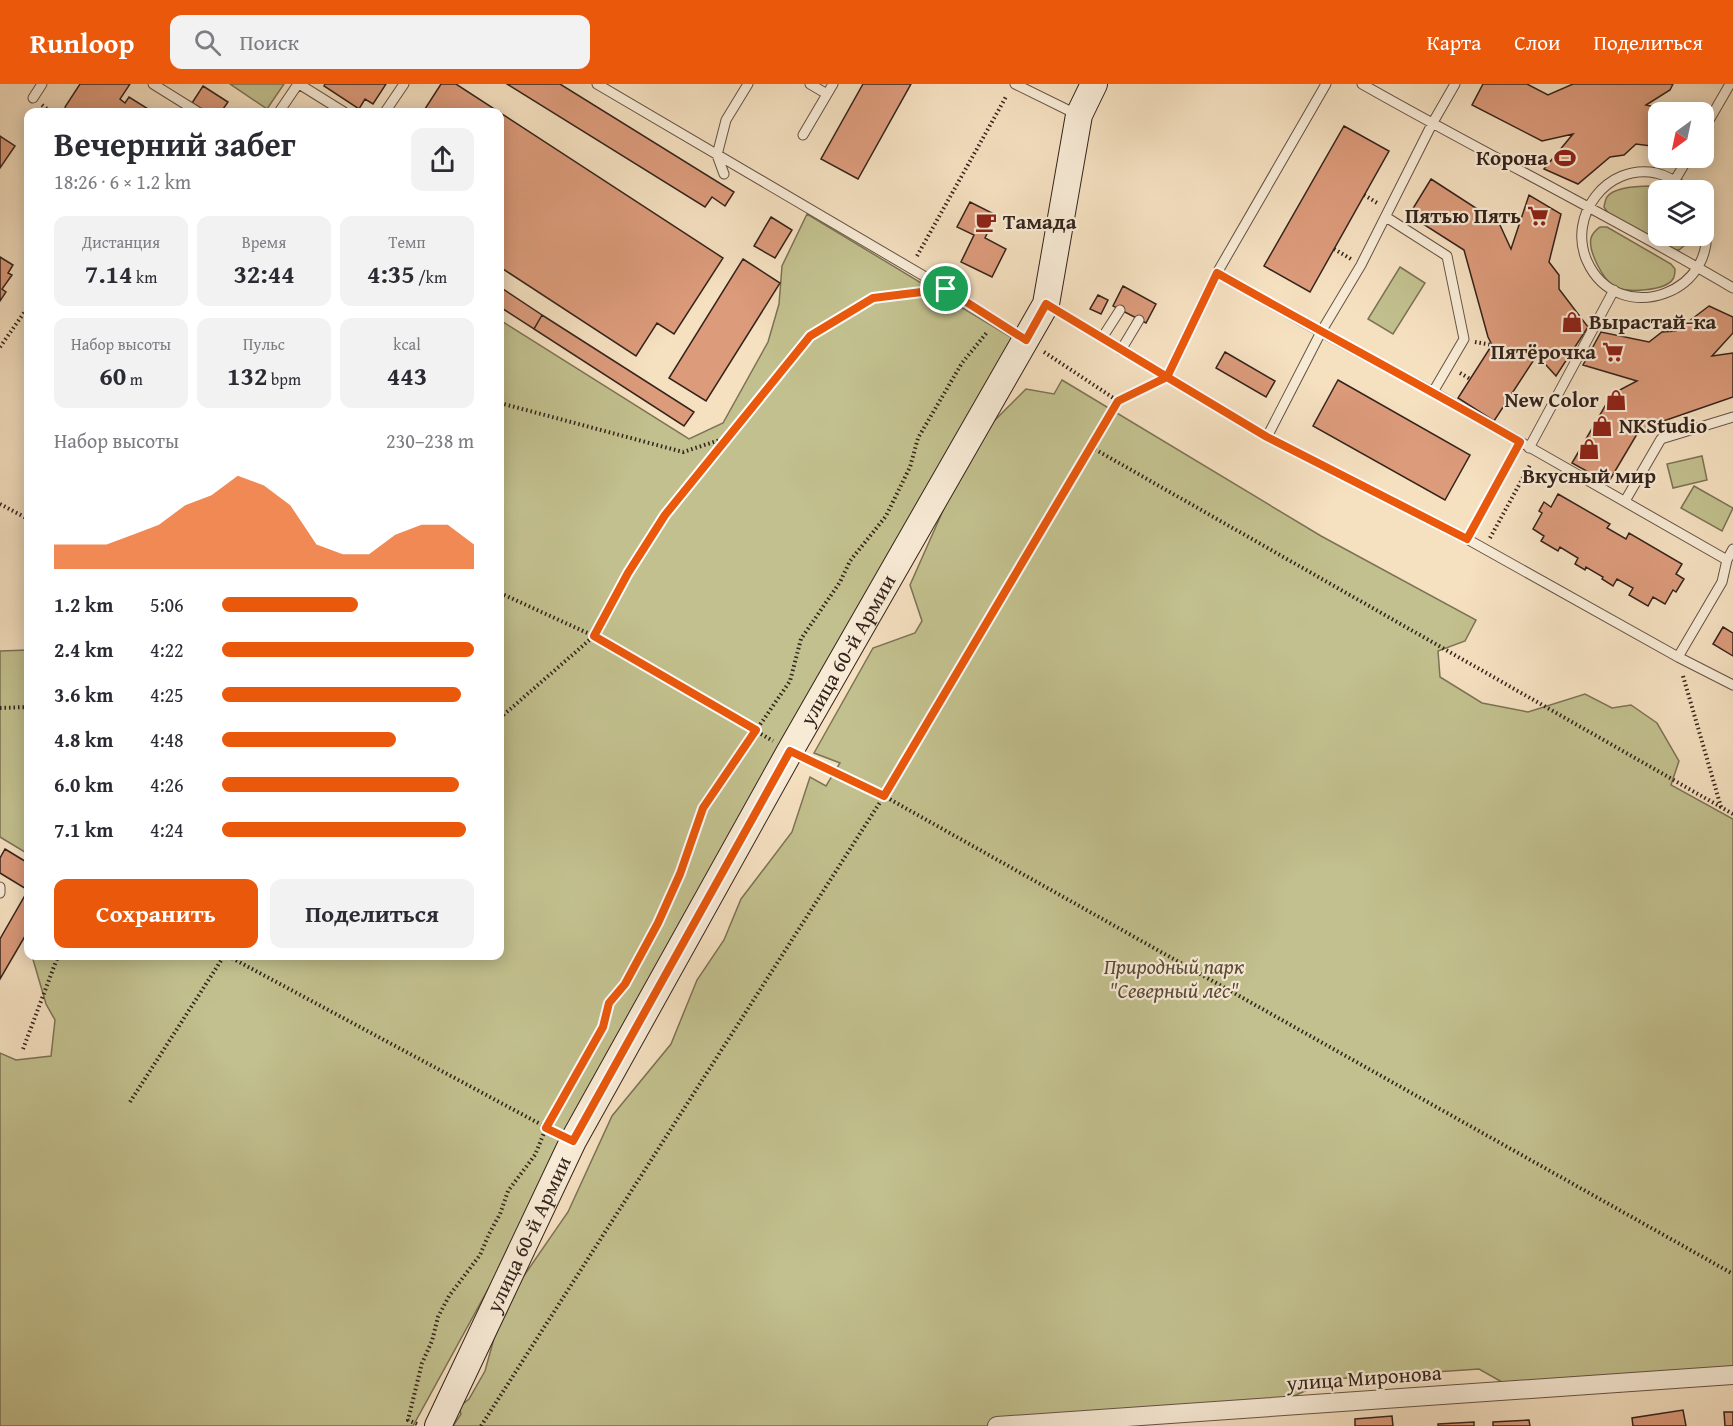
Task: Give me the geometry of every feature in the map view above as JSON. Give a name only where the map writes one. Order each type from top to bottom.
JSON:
[{"type":"street","name":"улица 60-й Армии","points":[[438,1426],[573,1141],[790,751],[1046,304],[1078,115],[1094,84]]},
{"type":"street","name":"улица Миронова","points":[[997,1426],[1733,1375]]},
{"type":"lane","points":[[33,98],[42,84]]},
{"type":"lane","points":[[153,84],[192,108]]},
{"type":"lane","points":[[282,108],[298,84],[337,108]]},
{"type":"lane","points":[[388,108],[404,84]]},
{"type":"lane","points":[[597,84],[946,289],[1026,340]]},
{"type":"lane","points":[[724,174],[717,155],[726,120],[748,84]]},
{"type":"lane","points":[[810,84],[827,94]]},
{"type":"lane","points":[[803,135],[833,84]]},
{"type":"lane","points":[[1015,84],[1078,115]]},
{"type":"lane","points":[[1167,377],[1217,273],[1326,84]]},
{"type":"lane","points":[[1362,84],[1588,206],[1733,288]]},
{"type":"lane","points":[[1267,437],[1321,332],[1361,265],[1432,123],[1455,84]]},
{"type":"lane","points":[[1714,112],[1730,84]]},
{"type":"lane","points":[[1682,168],[1675,180],[1656,173],[1636,173],[1617,178],[1600,190],[1588,206],[1582,224],[1582,244],[1587,262],[1599,279],[1614,290],[1632,297],[1651,298],[1670,293],[1686,282],[1698,268],[1706,246]]},
{"type":"lane","points":[[1386,217],[1447,256],[1464,339],[1433,392]]},
{"type":"lane","points":[[1217,273],[1433,392],[1726,560]]},
{"type":"lane","points":[[1533,450],[1614,290]]},
{"type":"lane","points":[[1046,304],[1267,437],[1467,539],[1678,657],[1733,685]]},
{"type":"lane","points":[[1102,338],[1120,310]]},
{"type":"lane","points":[[1121,350],[1139,320]]},
{"type":"lane","points":[[1625,501],[1661,439],[1733,417]]},
{"type":"lane","points":[[1678,657],[1722,582],[1726,560],[1733,549]]},
{"type":"lane","points":[[1722,582],[1733,588]]},
{"type":"lane","points":[[0,887],[0,893]]},
{"type":"path","points":[[909,269],[1008,94]]},
{"type":"path","points":[[504,715],[594,636],[628,573],[665,515],[810,336],[873,298],[946,289]]},
{"type":"path","points":[[0,347],[24,313]]},
{"type":"path","points":[[420,1426],[408,1420],[422,1363],[432,1341],[438,1317],[449,1296],[480,1255],[500,1214],[508,1191],[535,1155],[546,1128],[603,1027],[609,1003],[625,984],[658,923],[680,874],[703,808],[790,681],[801,639],[840,582],[850,561],[886,516],[910,467],[918,438],[962,363],[996,321]]},
{"type":"path","points":[[1026,340],[1118,401]]},
{"type":"path","points":[[481,1426],[884,796],[1118,401],[1167,377]]},
{"type":"path","points":[[504,404],[683,452],[726,438]]},
{"type":"path","points":[[1467,539],[1520,442]]},
{"type":"path","points":[[1091,447],[1733,814]]},
{"type":"path","points":[[1484,549],[1533,450]]},
{"type":"path","points":[[0,504],[24,517]]},
{"type":"path","points":[[504,595],[594,636],[790,751],[884,796],[1733,1274]]},
{"type":"path","points":[[1678,657],[1722,807]]},
{"type":"path","points":[[0,708],[24,707]]},
{"type":"path","points":[[23,1049],[56,960]]},
{"type":"path","points":[[130,1102],[223,960]]},
{"type":"path","points":[[233,960],[573,1141]]},
{"type":"green space","points":[[230,84],[284,84],[266,108]]},
{"type":"green space","points":[[1648,186],[1648,236],[1608,213],[1604,207],[1607,197],[1615,191]]},
{"type":"green space","points":[[807,214],[1014,339],[890,551],[760,782],[763,788],[413,1426],[0,1426],[0,1053],[16,1060],[51,1056],[55,1020],[46,1004],[33,960],[504,960],[504,323],[689,439],[723,423],[768,342],[779,304],[782,266]]},
{"type":"green space","points":[[1600,227],[1607,227],[1671,264],[1675,269],[1673,279],[1662,286],[1646,290],[1615,287],[1601,272],[1592,250],[1591,238]]},
{"type":"green space","points":[[1665,246],[1684,246],[1679,250],[1672,250]]},
{"type":"green space","points":[[1400,267],[1425,283],[1393,334],[1368,319]]},
{"type":"green space","name":"Природный парк \"Северный лес\"","points":[[1062,380],[1321,536],[1476,620],[1465,641],[1438,651],[1440,677],[1482,703],[1528,712],[1585,694],[1612,708],[1631,705],[1657,723],[1679,761],[1671,785],[1733,819],[1733,1375],[1516,1390],[1479,1369],[1333,1379],[1268,1407],[997,1426],[453,1426],[461,1414],[459,1407],[469,1399],[485,1371],[503,1306],[568,1212],[612,1116],[671,1044],[697,980],[724,940],[741,899],[792,832],[810,777],[826,786],[840,763],[814,753],[873,648],[915,633],[922,621],[910,585],[945,506],[993,422],[1026,389],[1054,394]]},
{"type":"green space","points":[[1702,456],[1707,480],[1673,488],[1667,464]]},
{"type":"green space","points":[[1694,486],[1733,508],[1722,531],[1681,508]]},
{"type":"green space","points":[[24,650],[24,852],[0,837],[0,651]]},
{"type":"building","points":[[80,84],[130,84],[120,99],[125,103],[129,97],[147,108],[65,108]]},
{"type":"building","points":[[325,84],[386,84],[373,104],[365,99],[360,108],[324,86]]},
{"type":"building","points":[[441,84],[456,84],[493,108],[426,108]]},
{"type":"building","points":[[507,84],[560,84],[734,192],[725,206],[712,197],[705,207]]},
{"type":"building","points":[[863,84],[911,84],[858,179],[821,159]]},
{"type":"building","points":[[1483,84],[1527,84],[1548,95],[1573,84],[1673,84],[1670,90],[1646,105],[1648,105],[1648,146],[1636,144],[1624,155],[1610,157],[1578,184],[1544,169],[1573,134],[1542,141],[1472,105]]},
{"type":"building","points":[[203,86],[228,102],[224,108],[200,108],[192,103]]},
{"type":"building","points":[[504,116],[723,258],[674,334],[657,323],[636,356],[504,270]]},
{"type":"building","points":[[1344,126],[1389,151],[1310,292],[1264,266]]},
{"type":"building","points":[[0,136],[15,146],[0,168]]},
{"type":"building","points":[[1431,179],[1499,223],[1511,249],[1529,195],[1561,214],[1549,262],[1559,275],[1559,289],[1588,327],[1556,376],[1537,355],[1494,421],[1458,398],[1492,345],[1464,250],[1409,215]]},
{"type":"building","points":[[970,202],[996,215],[985,238],[1006,249],[992,277],[961,262],[974,235],[957,227]]},
{"type":"building","points":[[771,217],[792,230],[775,258],[754,246]]},
{"type":"building","points":[[0,257],[13,265],[8,273],[12,275],[2,289],[6,292],[0,301]]},
{"type":"building","points":[[743,259],[780,283],[706,401],[669,378]]},
{"type":"building","points":[[1123,286],[1156,304],[1146,323],[1113,306]]},
{"type":"building","points":[[504,290],[542,315],[534,329],[504,310]]},
{"type":"building","points":[[1098,295],[1108,300],[1101,314],[1090,309]]},
{"type":"building","points":[[1709,306],[1733,317],[1733,333],[1712,356],[1733,353],[1733,397],[1652,425],[1637,434],[1608,483],[1572,463],[1612,394],[1637,381],[1583,365],[1601,332],[1649,342],[1662,332],[1676,331]]},
{"type":"building","points":[[542,315],[694,412],[684,426],[534,329]]},
{"type":"building","points":[[1225,352],[1275,381],[1266,397],[1216,368]]},
{"type":"building","points":[[1338,380],[1470,455],[1445,500],[1313,426]]},
{"type":"building","points":[[1558,494],[1610,524],[1607,528],[1626,539],[1629,533],[1682,564],[1676,574],[1684,579],[1676,592],[1673,590],[1665,604],[1653,597],[1648,606],[1629,595],[1633,588],[1617,579],[1613,586],[1586,567],[1585,570],[1575,564],[1578,558],[1560,547],[1558,551],[1541,541],[1544,536],[1533,529],[1542,513],[1539,511],[1544,502],[1551,507]]},
{"type":"building","points":[[1723,627],[1733,633],[1733,656],[1713,644]]},
{"type":"building","points":[[5,849],[24,861],[24,888],[0,873],[0,858]]},
{"type":"building","points":[[24,897],[24,938],[0,979],[0,939]]},
{"type":"building","points":[[1683,1410],[1686,1426],[1633,1426],[1632,1418]]},
{"type":"building","points":[[1724,1412],[1733,1412],[1733,1426],[1725,1426]]},
{"type":"building","points":[[1392,1416],[1393,1426],[1355,1426],[1355,1419]]},
{"type":"building","points":[[1529,1420],[1530,1426],[1493,1426],[1493,1422]]},
{"type":"building","points":[[1474,1422],[1474,1426],[1438,1426],[1438,1424]]},
{"type":"place","name":"Корона","points":[[1565,158]]},
{"type":"place","name":"Пятью Пять","points":[[1538,216]]},
{"type":"place","name":"Тамада","points":[[986,222]]},
{"type":"place","name":"Вырастай-ка","points":[[1572,322]]},
{"type":"place","name":"Пятёрочка","points":[[1613,352]]},
{"type":"place","name":"New Color","points":[[1616,400]]},
{"type":"place","name":"NKStudio","points":[[1602,426]]},
{"type":"place","name":"Вкусный мир","points":[[1589,449]]},
{"type":"route","points":[[946,289],[873,298],[810,336],[665,515],[628,573],[594,636],[756,730],[703,808],[680,874],[658,923],[625,984],[609,1003],[603,1027],[546,1128],[573,1141],[790,751],[884,796],[1118,401],[1167,377],[1267,437],[1467,539],[1520,442],[1217,273],[1167,377],[1046,304],[1026,340],[946,289]]}]
